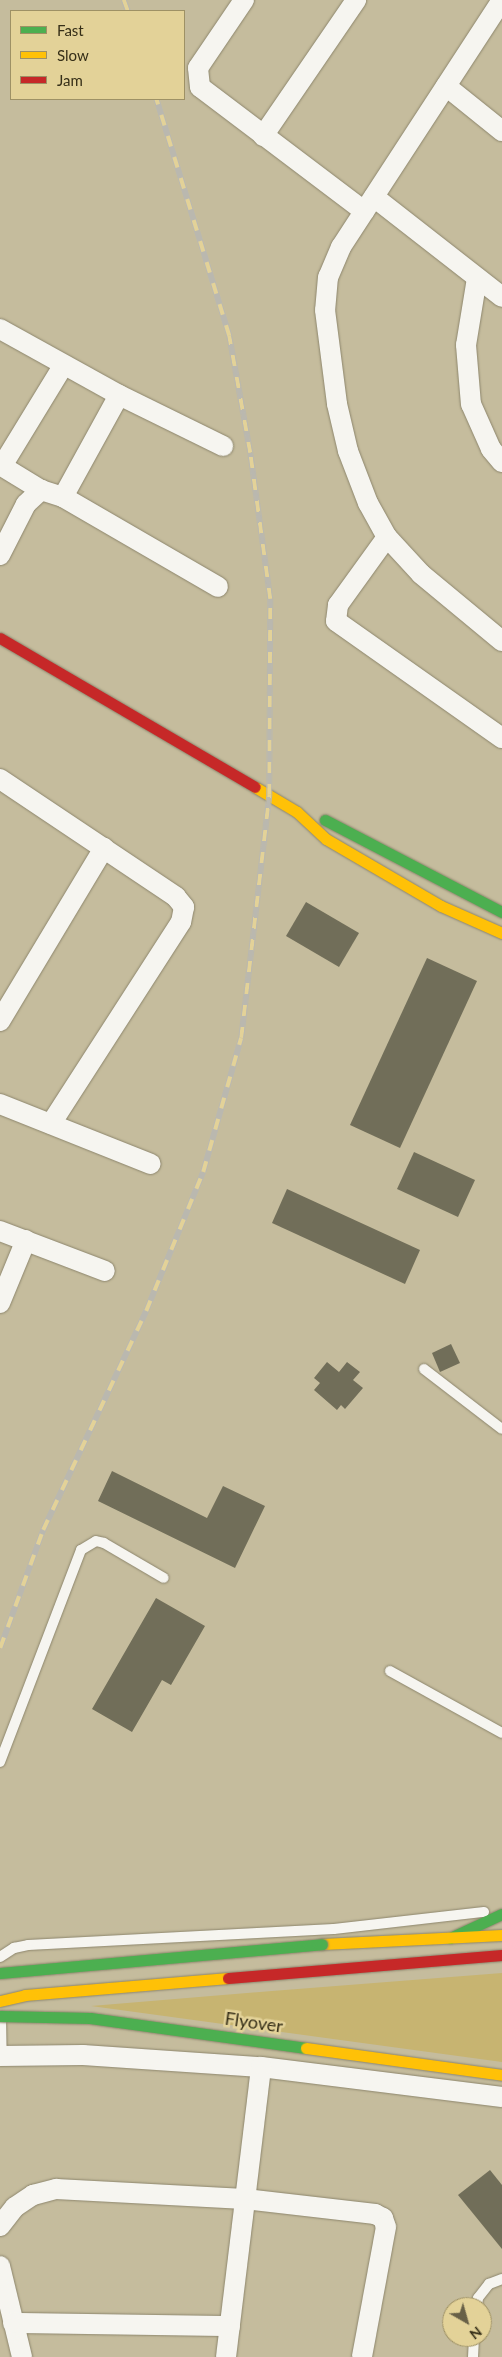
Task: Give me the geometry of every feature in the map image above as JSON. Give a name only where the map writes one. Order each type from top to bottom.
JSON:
[{"type":"main road","points":[[0,638],[297,812],[326,839],[441,906],[502,932]]},
{"type":"main road","points":[[297,812],[337,824],[502,912]]},
{"type":"main road","points":[[449,1939],[502,1914]]},
{"type":"main road","points":[[0,1973],[312,1945],[502,1935]]},
{"type":"main road","points":[[0,2001],[25,1995],[502,1955]]},
{"type":"main road","name":"Flyover","points":[[0,2016],[90,2018],[502,2075]]},
{"type":"street","points":[[244,0],[198,68],[197,79],[208,94],[263,136],[369,204],[502,297]]},
{"type":"street","points":[[263,136],[356,0]]},
{"type":"street","points":[[502,0],[341,247],[328,277],[325,310],[337,404],[348,451],[368,503],[387,537],[421,574],[502,641]]},
{"type":"street","points":[[446,86],[502,131]]},
{"type":"street","points":[[477,278],[466,345],[471,404],[491,449],[502,462]]},
{"type":"street","points":[[0,329],[119,396],[223,446]]},
{"type":"street","points":[[63,366],[1,466],[41,490],[63,497],[218,587]]},
{"type":"street","points":[[63,497],[119,396]]},
{"type":"street","points":[[0,555],[26,504],[41,490]]},
{"type":"street","points":[[387,537],[338,605],[336,621],[502,738]]},
{"type":"street","points":[[0,779],[176,897],[184,908],[181,922],[50,1124]]},
{"type":"street","points":[[0,1022],[104,848]]},
{"type":"street","points":[[0,1104],[151,1164]]},
{"type":"street","points":[[0,1231],[105,1271]]},
{"type":"street","points":[[0,1302],[26,1240]]},
{"type":"street","points":[[1,2056],[83,2055],[261,2067],[502,2097]]},
{"type":"street","points":[[226,2357],[261,2067]]},
{"type":"street","points":[[0,2226],[21,2203],[33,2195],[56,2189],[245,2199],[375,2214],[383,2218],[386,2227],[362,2357]]},
{"type":"street","points":[[0,2266],[22,2357]]},
{"type":"street","points":[[13,2323],[230,2326]]},
{"type":"lane","points":[[424,1369],[502,1429]]},
{"type":"lane","points":[[0,1762],[81,1550],[96,1541],[104,1543],[164,1578]]},
{"type":"lane","points":[[390,1671],[502,1732]]},
{"type":"lane","points":[[0,1957],[14,1948],[28,1945],[334,1929],[502,1910]]},
{"type":"lane","points":[[0,1973],[0,1981]]},
{"type":"lane","points":[[0,1991],[1,2056]]},
{"type":"lane","points":[[479,2297],[488,2284],[502,2279]]},
{"type":"shaded area","points":[[502,1973],[502,2062],[91,2006],[272,1991]]},
{"type":"building","points":[[306,902],[359,933],[339,967],[286,936]]},
{"type":"building","points":[[427,958],[477,981],[400,1148],[350,1125]]},
{"type":"building","points":[[414,1152],[475,1180],[458,1217],[397,1189]]},
{"type":"building","points":[[287,1189],[420,1250],[405,1284],[272,1223]]},
{"type":"building","points":[[451,1344],[460,1363],[440,1372],[432,1353]]},
{"type":"building","points":[[327,1362],[339,1372],[347,1362],[360,1372],[353,1380],[363,1388],[345,1409],[341,1405],[337,1410],[314,1390],[320,1383],[314,1378]]},
{"type":"building","points":[[112,1471],[207,1518],[223,1486],[265,1506],[235,1568],[98,1501]]},
{"type":"building","points":[[156,1598],[205,1626],[171,1685],[162,1680],[132,1732],[92,1709]]},
{"type":"building","points":[[490,2170],[502,2185],[502,2249],[458,2195]]},
{"type":"railway","points":[[124,0],[128,10]]},
{"type":"railway","points":[[0,1648],[43,1530],[146,1311],[203,1172],[241,1038],[269,795],[270,599],[250,453],[229,336],[156,100]]},
{"type":"traffic: fast","points":[[325,820],[502,912]]},
{"type":"traffic: fast","points":[[450,1938],[502,1914]]},
{"type":"traffic: fast","points":[[0,1973],[322,1944]]},
{"type":"traffic: fast","points":[[0,2016],[90,2018],[306,2048]]},
{"type":"traffic: slow","points":[[255,787],[297,812],[326,839],[441,906],[502,933]]},
{"type":"traffic: slow","points":[[322,1944],[502,1935]]},
{"type":"traffic: slow","points":[[0,2001],[25,1995],[228,1978]]},
{"type":"traffic: slow","points":[[306,2048],[502,2075]]},
{"type":"traffic: jam","points":[[0,638],[255,787]]},
{"type":"traffic: jam","points":[[228,1978],[502,1955]]}]
